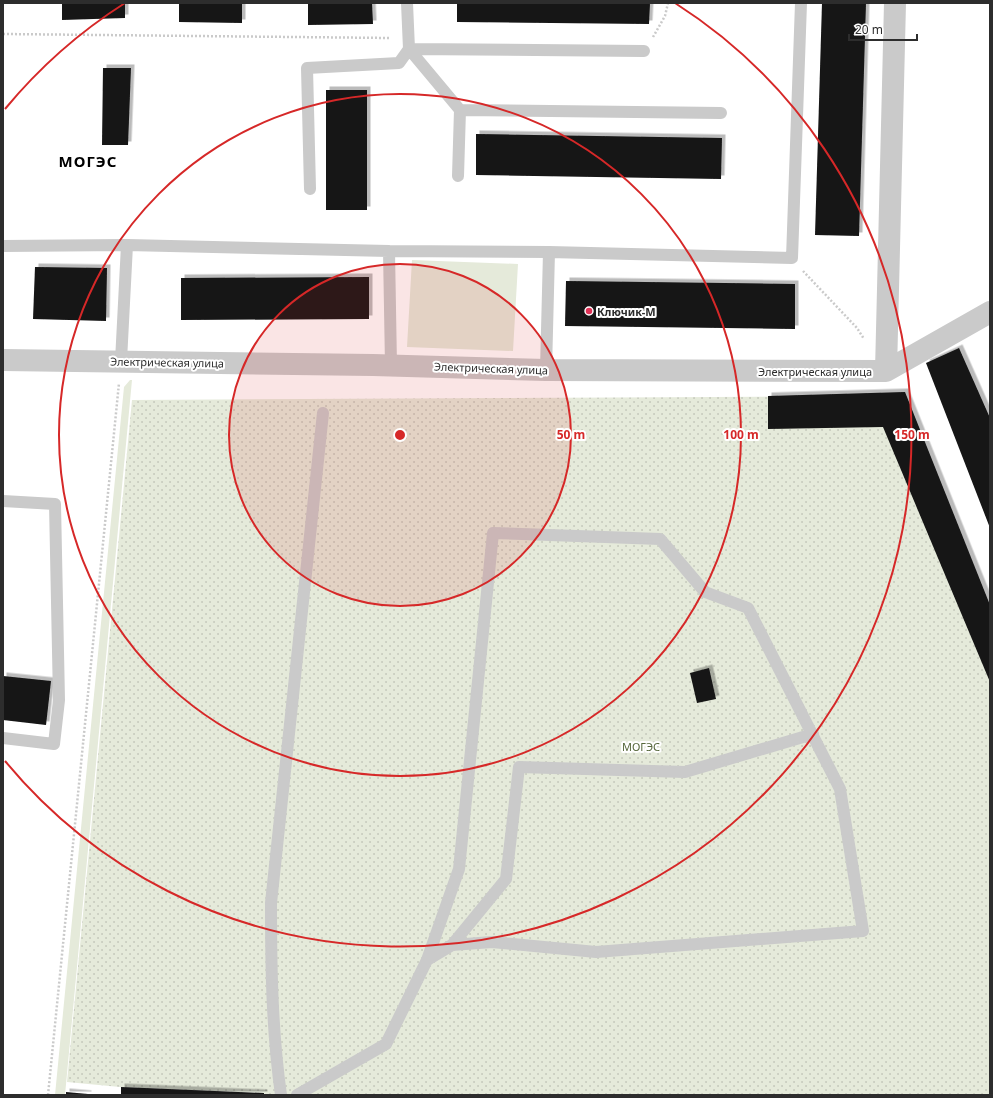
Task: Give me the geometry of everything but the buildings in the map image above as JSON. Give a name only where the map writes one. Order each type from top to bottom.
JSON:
[{"type":"street","points":[[886,371],[895,3]]},
{"type":"street","name":"Электрическая улица","points":[[3,360],[546,370],[886,371],[990,312]]},
{"type":"lane","points":[[310,189],[307,68],[399,63],[408,44],[407,3]]},
{"type":"lane","points":[[3,246],[127,245],[389,251],[549,252],[792,258],[801,3]]},
{"type":"lane","points":[[408,44],[644,51]]},
{"type":"lane","points":[[408,44],[460,110],[458,176]]},
{"type":"lane","points":[[460,110],[720,113]]},
{"type":"lane","points":[[121,361],[127,245]]},
{"type":"lane","points":[[389,251],[391,366]]},
{"type":"lane","points":[[546,370],[549,252]]},
{"type":"lane","points":[[281,1095],[271,980],[271,903],[323,413]]},
{"type":"lane","points":[[3,501],[55,504],[59,700],[54,744],[3,738]]},
{"type":"lane","points":[[297,1095],[386,1044],[427,960],[460,869],[493,533],[660,539],[705,592],[748,608],[840,789],[863,932],[596,952],[492,942],[452,945]]},
{"type":"lane","points":[[427,960],[452,945],[506,879],[518,767],[685,772],[813,734]]},
{"type":"path","points":[[644,51],[666,16],[668,3]]},
{"type":"path","points":[[3,34],[408,44]]},
{"type":"path","points":[[792,258],[857,328],[865,341]]},
{"type":"path","points":[[48,1095],[121,361]]},
{"type":"green space","points":[[412,260],[518,264],[513,351],[407,347]]},
{"type":"green space","points":[[130,380],[132,380],[65,1095],[55,1095],[124,387]]},
{"type":"green space","name":"МОГЭС","points":[[885,396],[990,681],[990,1095],[265,1095],[264,1093],[120,1087],[67,1082],[132,400]]},
{"type":"place","name":"Ключик-М","points":[[589,311]]},
{"type":"district","name":"МОГЭС","points":[[88,161]]}]
